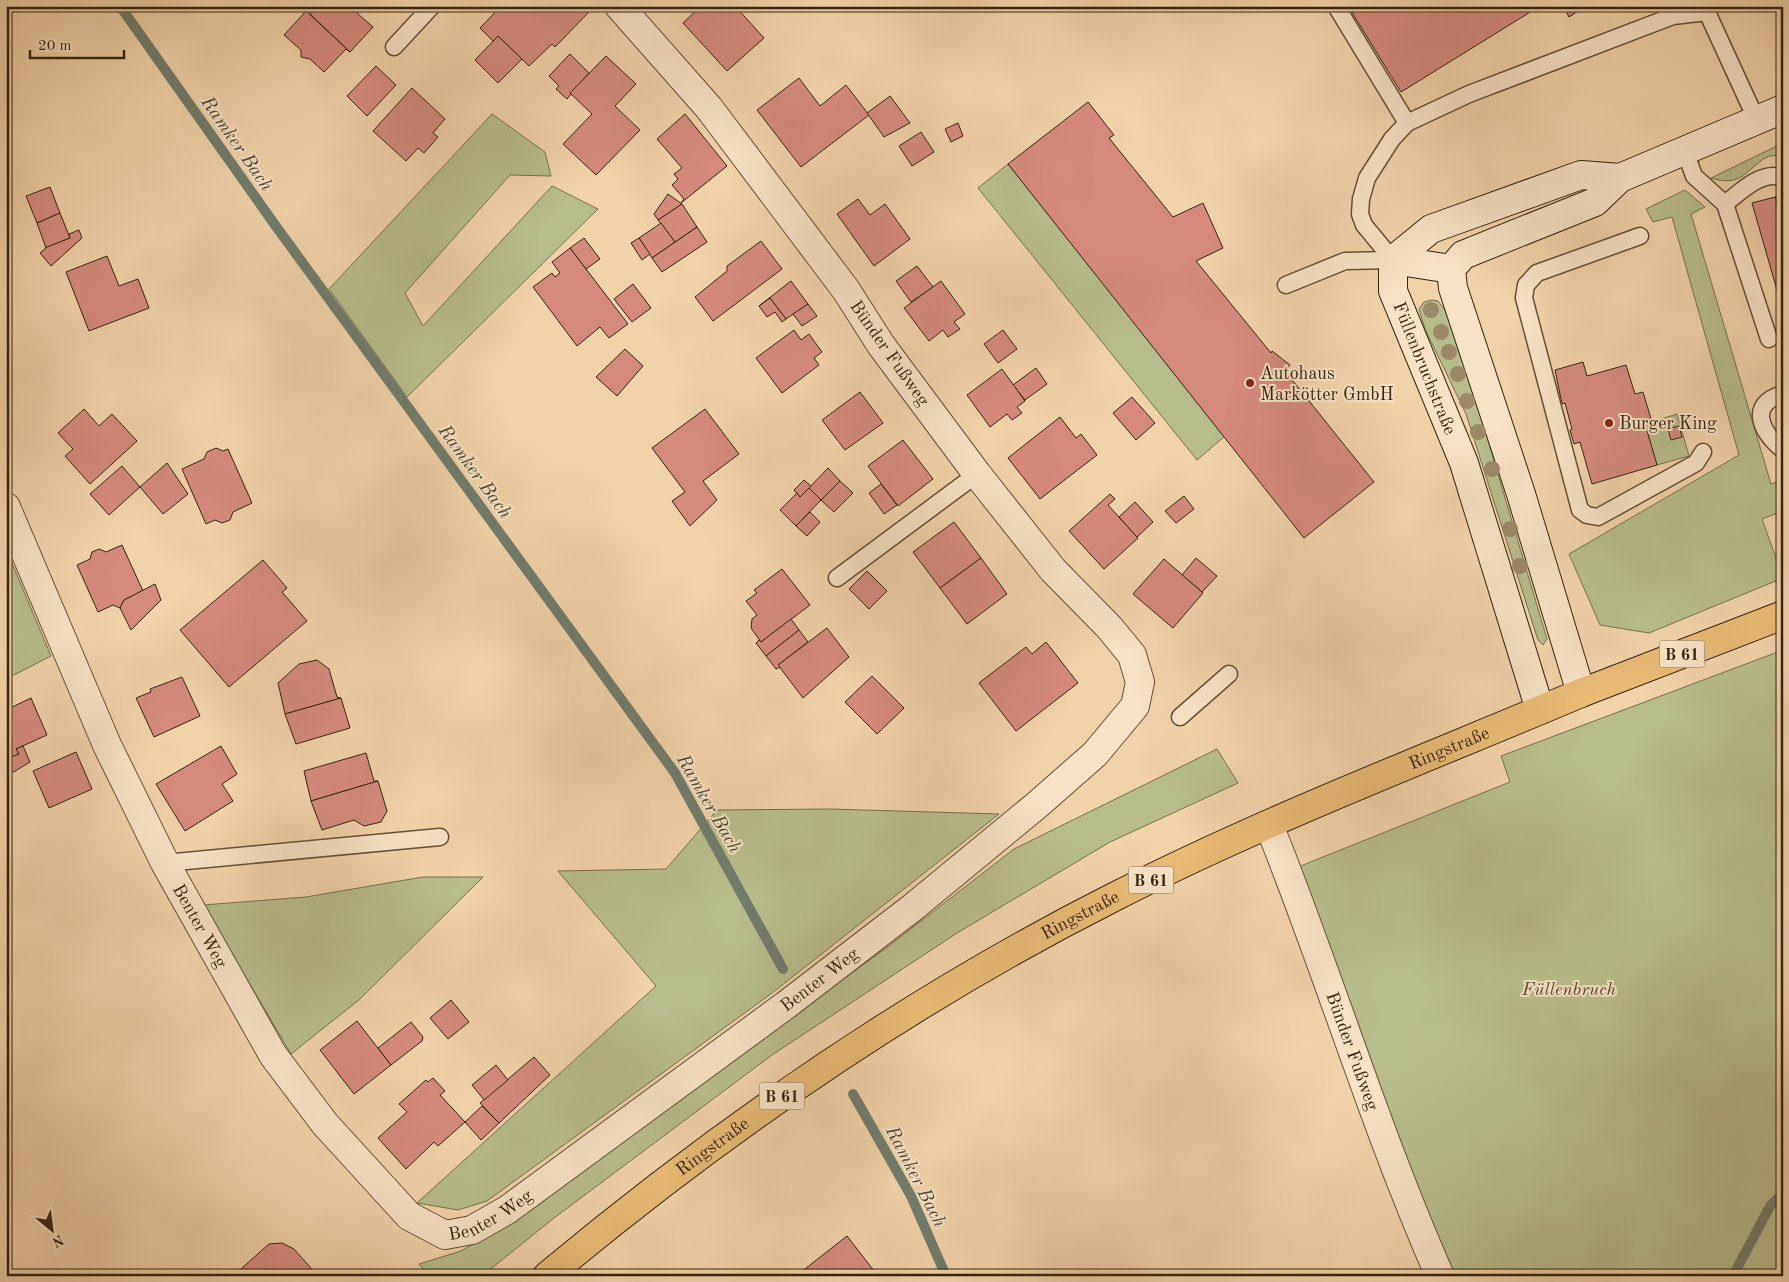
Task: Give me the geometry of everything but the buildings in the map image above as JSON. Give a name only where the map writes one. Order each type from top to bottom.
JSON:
[{"type":"main road","name":"Ringstraße","points":[[547,1276],[663,1181],[810,1076],[870,1036],[972,974],[1050,930],[1116,896],[1269,825],[1581,693],[1783,615]]},
{"type":"street","name":"Bünder Fußweg","points":[[619,6],[652,41],[721,123],[834,275],[881,345],[977,474],[1053,570],[1109,627],[1132,656],[1140,682],[1135,706]]},
{"type":"street","points":[[1581,693],[1521,494],[1453,288],[1451,269],[1463,255],[1594,202],[1620,178],[1783,109]]},
{"type":"street","points":[[1393,260],[1431,229],[1581,175],[1620,178]]},
{"type":"street","points":[[1393,260],[1451,269]]},
{"type":"street","name":"Füllenbruchstraße","points":[[1393,260],[1393,291],[1464,462],[1540,710]]},
{"type":"street","name":"Benter Weg","points":[[6,507],[107,745],[165,863],[273,1055],[324,1124],[409,1216],[445,1235],[472,1230],[507,1210],[786,1005],[912,908],[1037,804],[1095,754],[1135,706]]},
{"type":"street","name":"Bünder Fußweg","points":[[1269,825],[1303,908],[1406,1198],[1440,1276]]},
{"type":"lane","points":[[394,47],[432,6]]},
{"type":"lane","points":[[1336,6],[1407,123]]},
{"type":"lane","points":[[1393,260],[1364,225],[1360,214],[1361,200],[1367,178],[1392,139],[1407,123],[1469,94],[1673,16],[1711,9],[1757,121]]},
{"type":"lane","points":[[1685,151],[1694,176],[1725,204],[1769,339]]},
{"type":"lane","points":[[1725,204],[1754,182],[1766,176],[1777,175],[1783,178]]},
{"type":"lane","points":[[1640,236],[1537,273],[1526,285],[1524,298],[1580,510],[1587,515],[1598,517],[1696,463],[1703,452]]},
{"type":"lane","points":[[1286,285],[1345,261],[1393,260]]},
{"type":"lane","points":[[1783,394],[1771,397],[1763,405],[1760,413],[1763,426],[1773,442],[1783,450]]},
{"type":"lane","points":[[837,578],[977,474]]},
{"type":"lane","points":[[1180,717],[1229,674]]},
{"type":"lane","points":[[165,863],[440,837]]},
{"type":"green space","points":[[492,114],[545,152],[551,176],[510,175],[405,293],[423,326],[552,186],[598,209],[407,397],[329,289]]},
{"type":"green space","points":[[1783,143],[1783,155],[1767,157],[1737,179],[1730,181],[1711,178]]},
{"type":"green space","points":[[1008,164],[1225,436],[1197,460],[978,188]]},
{"type":"green space","points":[[1685,190],[1705,207],[1691,214],[1771,484],[1783,480],[1783,511],[1762,519],[1783,578],[1649,633],[1600,625],[1569,554],[1739,455],[1672,217],[1653,222],[1646,209]]},
{"type":"green space","points":[[1438,301],[1445,310],[1465,363],[1547,639],[1543,645],[1538,640],[1466,414],[1425,329],[1419,309],[1424,302]]},
{"type":"green space","points":[[1677,414],[1689,456],[1657,465],[1645,424]]},
{"type":"green space","points":[[6,549],[51,656],[6,679]]},
{"type":"green space","name":"Füllenbruch","points":[[1783,650],[1783,1276],[1450,1276],[1298,867],[1510,782],[1501,756]]},
{"type":"green space","points":[[1217,749],[1238,783],[1110,842],[957,933],[772,1055],[554,1218],[482,1276],[429,1276],[419,1264],[461,1251],[530,1211],[733,1057],[885,949],[1014,849]]},
{"type":"green space","points":[[830,809],[999,814],[772,993],[487,1201],[458,1210],[417,1203],[656,986],[558,871],[666,869],[717,810]]},
{"type":"green space","points":[[423,877],[483,877],[360,999],[291,1054],[203,905],[306,897]]},
{"type":"waterway","name":"Ramker Bach","points":[[120,6],[275,225],[675,773],[783,969]]},
{"type":"waterway","name":"Ramker Bach","points":[[853,1094],[911,1196],[946,1276]]},
{"type":"waterway","points":[[1733,1276],[1770,1206],[1783,1194]]},
{"type":"place","name":"Autohaus Markötter GmbH","points":[[1250,383]]},
{"type":"place","name":"Burger King","points":[[1609,423]]}]
